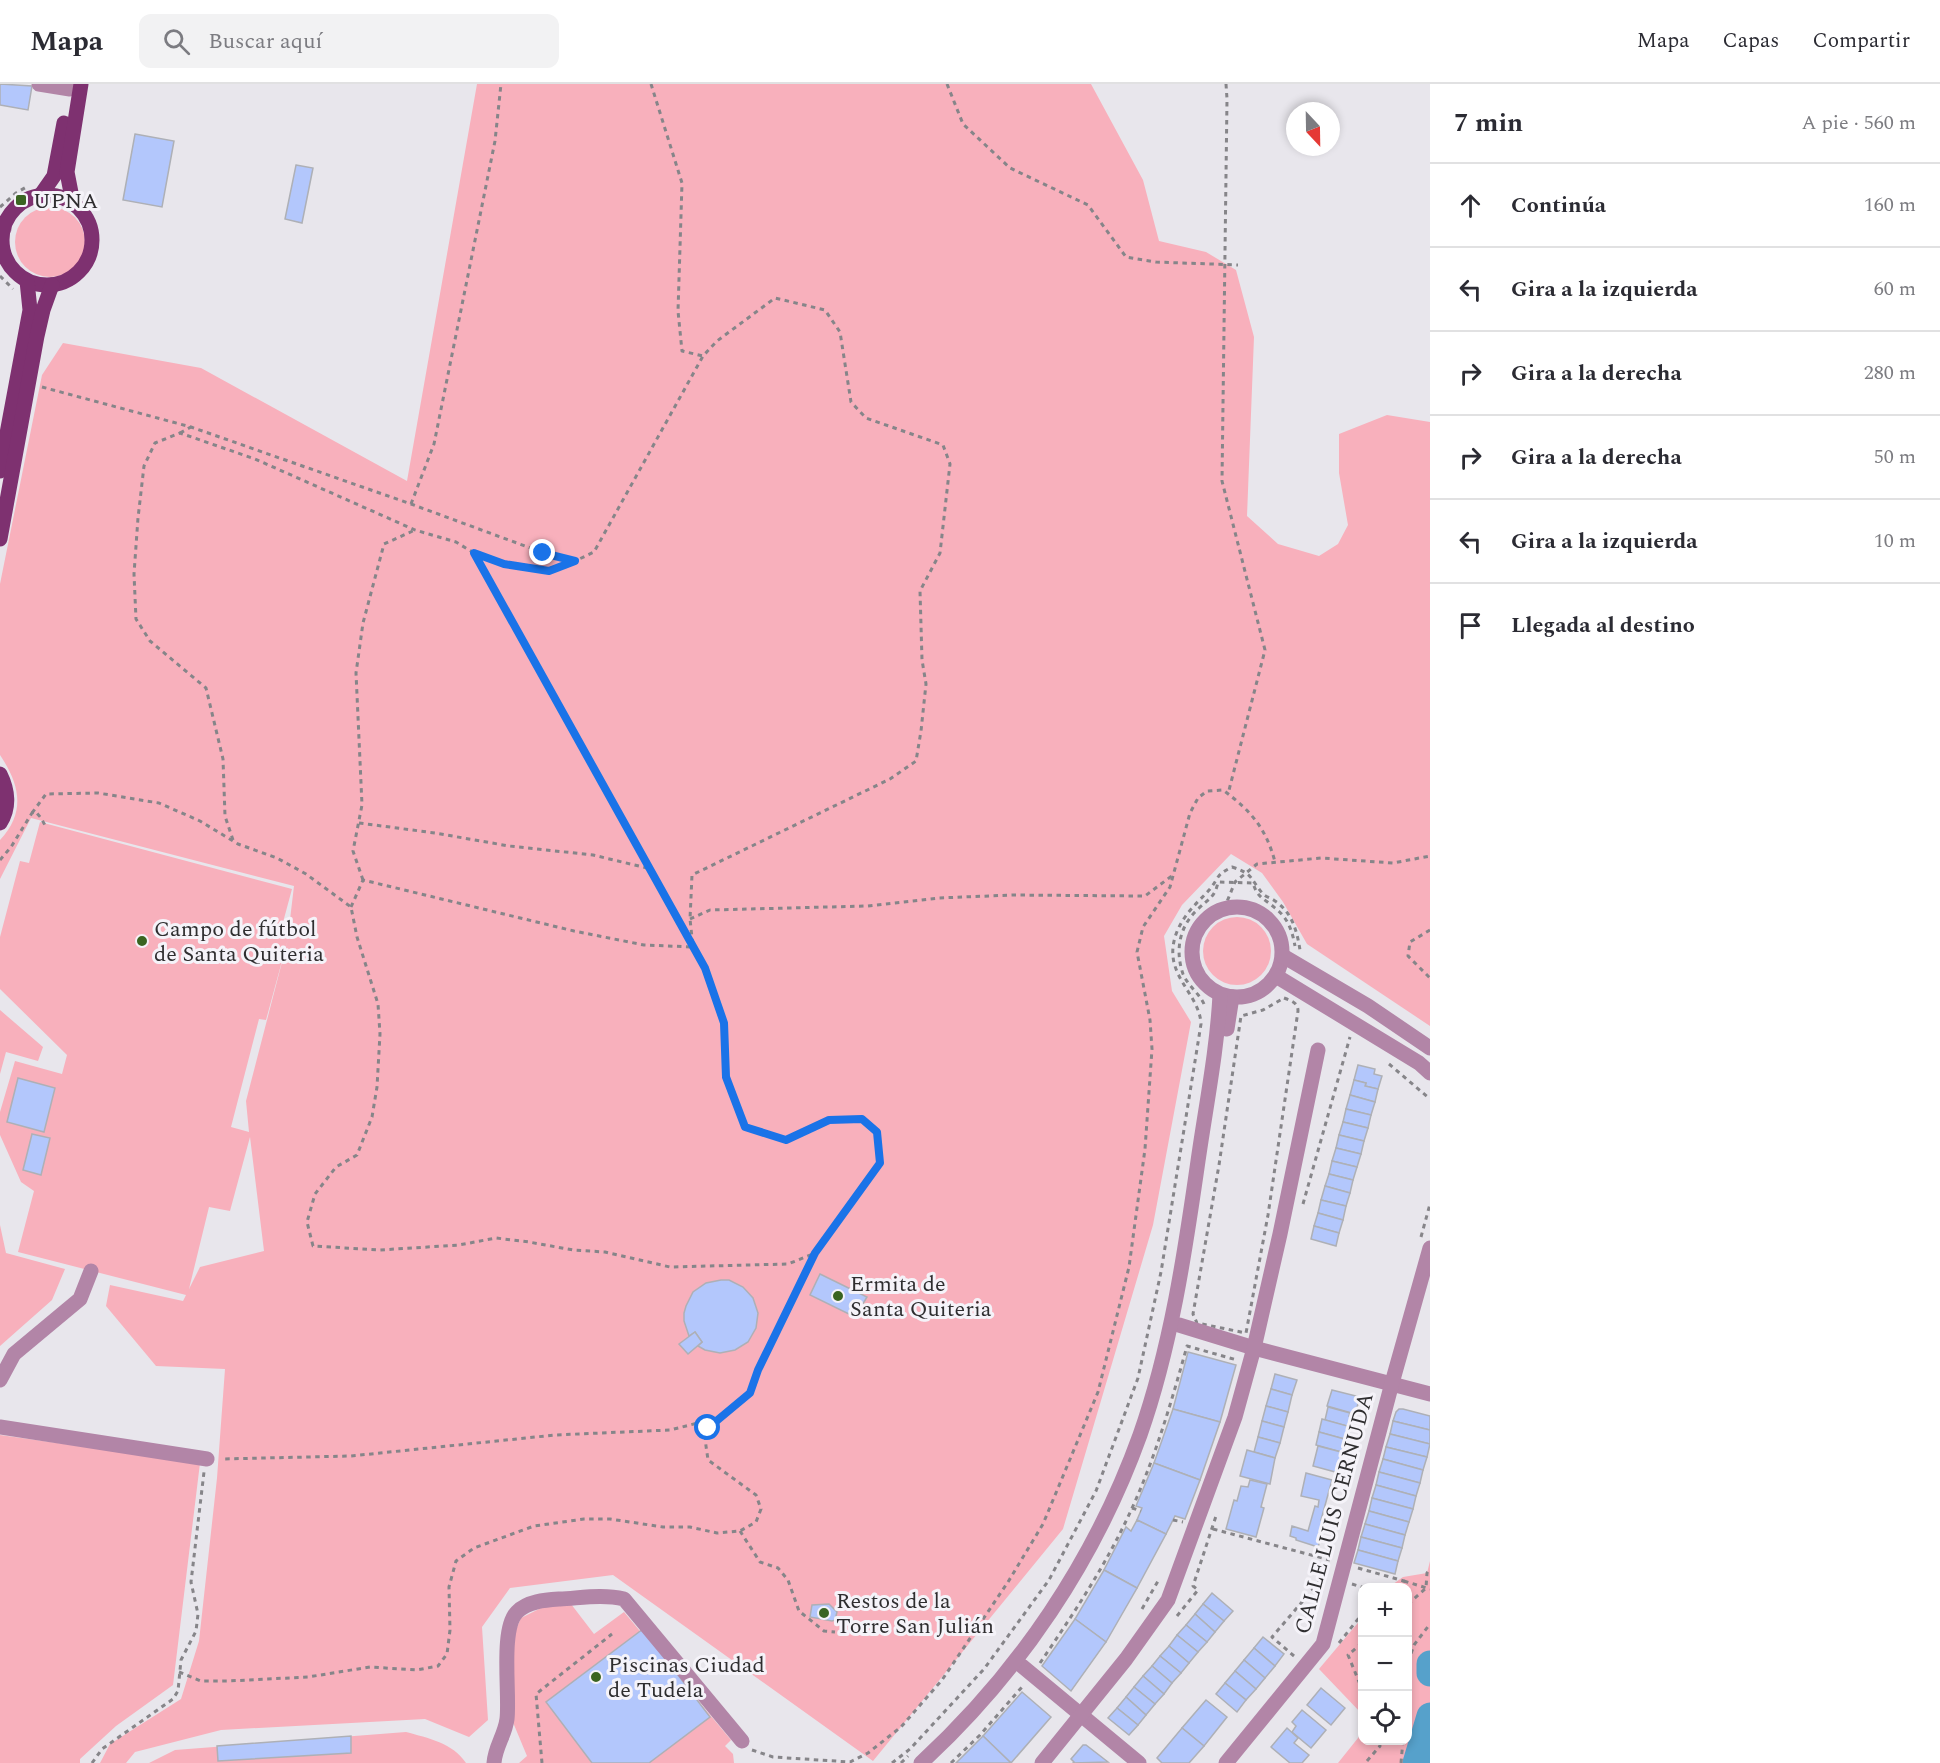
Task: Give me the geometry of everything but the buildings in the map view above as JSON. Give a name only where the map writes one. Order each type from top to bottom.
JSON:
[{"type":"main road","points":[[37,189],[73,203],[84,214],[91,228],[92,243],[89,259],[80,272],[68,281],[52,285],[39,285],[27,281],[15,272],[6,259],[2,244],[2,228],[11,213],[37,189],[54,176],[74,86]]},
{"type":"main road","points":[[73,203],[67,172],[74,86]]},
{"type":"main road","points":[[0,471],[30,310],[27,281]]},
{"type":"main road","points":[[0,539],[37,336],[52,285]]},
{"type":"main road","points":[[0,774],[7,799],[4,816],[0,823]]},
{"type":"street","points":[[39,84],[74,86]]},
{"type":"street","points":[[1246,908],[1266,917],[1279,934],[1283,956],[1276,976],[1264,988],[1249,996],[1226,996],[1206,985],[1196,973],[1192,953],[1196,934],[1207,918],[1224,909],[1246,908]]},
{"type":"street","points":[[1283,956],[1368,1006],[1430,1048]]},
{"type":"street","points":[[1276,976],[1419,1063],[1430,1073]]},
{"type":"street","points":[[933,1763],[1022,1666],[1048,1631],[1089,1564],[1122,1497],[1160,1397],[1179,1325],[1206,1166],[1226,996]]},
{"type":"street","points":[[921,1763],[978,1707],[1043,1625],[1091,1545],[1116,1494],[1140,1434],[1173,1314],[1210,1092],[1218,1026],[1226,996]]},
{"type":"street","points":[[1042,1763],[1082,1716],[1168,1600],[1236,1417],[1280,1234],[1318,1050]]},
{"type":"street","name":"CALLE LUIS CERNUDA","points":[[1226,1763],[1323,1644],[1392,1383],[1424,1248]]},
{"type":"street","points":[[0,1380],[14,1354],[80,1299],[91,1271]]},
{"type":"street","points":[[1179,1325],[1430,1394]]},
{"type":"street","points":[[0,1427],[207,1459]]},
{"type":"street","points":[[494,1763],[498,1743],[507,1720],[507,1649],[510,1622],[517,1612],[529,1604],[549,1600],[610,1596],[624,1599],[742,1741]]},
{"type":"street","points":[[1022,1666],[1139,1763]]},
{"type":"path","points":[[411,504],[434,444],[495,141],[501,84]]},
{"type":"path","points":[[651,84],[682,183],[678,311],[682,351],[703,356]]},
{"type":"path","points":[[947,84],[963,124],[1010,168],[1088,205],[1126,257],[1156,262],[1238,265]]},
{"type":"path","points":[[1226,84],[1222,481],[1264,650],[1228,794]]},
{"type":"path","points":[[0,207],[16,193],[37,189]]},
{"type":"path","points":[[180,433],[255,459],[415,531],[456,542],[474,553],[504,564],[549,571],[594,552],[703,356],[717,341],[775,298],[825,310],[840,332],[850,402],[866,418],[943,445],[950,464],[940,553],[920,591],[922,660],[926,684],[916,761],[890,779],[692,875],[690,919],[693,947]]},
{"type":"path","points":[[28,387],[40,387],[82,397],[191,427],[543,553],[575,561]]},
{"type":"path","points":[[191,427],[155,443],[144,466],[134,574],[136,619],[150,641],[206,688],[223,759],[225,816],[233,842]]},
{"type":"path","points":[[415,531],[384,544],[363,623],[356,673],[362,805],[353,851],[363,880],[351,907],[357,937],[378,1004],[380,1034],[377,1087],[372,1117],[357,1155],[336,1167],[315,1194],[307,1222],[313,1246],[380,1250],[459,1245],[496,1238],[573,1250],[604,1252],[670,1267],[788,1264],[815,1253]]},
{"type":"path","points":[[179,1672],[201,1681],[228,1681],[308,1677],[370,1667],[417,1670],[438,1666],[447,1654],[450,1630],[449,1587],[456,1561],[474,1548],[534,1526],[584,1519],[609,1519],[663,1527],[690,1527],[717,1533],[740,1531],[756,1522],[761,1509],[756,1495],[708,1460],[705,1437],[708,1428],[750,1393],[758,1370],[815,1253],[880,1163],[877,1132],[862,1119],[829,1120],[786,1140],[745,1127],[726,1077],[724,1023],[705,968],[474,553]]},
{"type":"path","points":[[742,1741],[752,1750],[773,1757],[850,1762],[868,1753],[901,1727],[942,1680],[1008,1582],[1043,1524],[1098,1392],[1129,1267],[1145,1149],[1152,1049],[1150,1020],[1137,952],[1143,927],[1170,887],[1190,813],[1198,798],[1207,791],[1223,790],[1253,815],[1270,844],[1275,862]]},
{"type":"path","points":[[0,860],[46,794],[99,793],[159,803],[200,821],[233,842],[277,858],[306,874],[351,907]]},
{"type":"path","points":[[32,813],[36,812],[46,827]]},
{"type":"path","points":[[358,823],[509,846],[593,855],[651,869]]},
{"type":"path","points":[[1224,909],[1235,882],[1257,864],[1321,858],[1393,862],[1430,856]]},
{"type":"path","points":[[892,1763],[910,1749],[984,1669],[1049,1580],[1098,1486],[1138,1378],[1161,1272],[1201,1024],[1200,1015],[1174,966],[1174,940],[1180,922],[1210,890],[1220,873],[1232,867],[1247,872],[1264,895],[1277,902],[1290,917],[1298,932],[1300,950],[1309,955]]},
{"type":"path","points":[[690,919],[710,910],[867,906],[1012,895],[1145,896],[1175,874]]},
{"type":"path","points":[[363,880],[574,931],[644,945],[693,947]]},
{"type":"path","points":[[1206,1009],[1184,975],[1179,957],[1180,938],[1185,924],[1214,895],[1218,882],[1253,884],[1258,895],[1285,918],[1300,956]]},
{"type":"path","points":[[1430,930],[1410,942],[1408,956],[1430,978]]},
{"type":"path","points":[[1284,998],[1298,1006],[1297,1018],[1270,1204],[1246,1333],[1197,1323],[1193,1314],[1219,1165],[1240,1016],[1263,1010],[1284,998]]},
{"type":"path","points":[[1205,1035],[1206,1024]]},
{"type":"path","points":[[1302,1206],[1350,1036],[1359,1043]]},
{"type":"path","points":[[1386,1061],[1430,1100]]},
{"type":"path","points":[[1424,1248],[1430,1204]]},
{"type":"path","points":[[1042,1671],[1038,1665],[1081,1604],[1132,1508],[1170,1407],[1187,1346],[1250,1363]]},
{"type":"path","points":[[92,1763],[102,1749],[173,1699],[178,1691],[181,1660],[196,1631],[198,1614],[191,1582],[207,1459],[351,1456],[555,1435],[670,1430],[722,1417]]},
{"type":"path","points":[[1176,1617],[1198,1590],[1193,1586],[1219,1506]]},
{"type":"path","points":[[1132,1508],[1141,1511]]},
{"type":"path","points":[[1173,1520],[1186,1522]]},
{"type":"path","points":[[1212,1529],[1332,1561],[1330,1569],[1272,1637],[1299,1660]]},
{"type":"path","points":[[740,1531],[760,1562],[778,1568],[788,1580],[799,1611],[824,1631],[835,1632]]},
{"type":"path","points":[[1352,1567],[1428,1588]]},
{"type":"path","points":[[1428,1588],[1427,1573],[1430,1569]]},
{"type":"path","points":[[1139,1614],[1161,1576]]},
{"type":"path","points":[[1049,1588],[1055,1580]]},
{"type":"path","points":[[1412,1600],[1428,1588]]},
{"type":"path","points":[[1412,1650],[1430,1624]]},
{"type":"path","points":[[542,1763],[536,1694],[612,1635]]},
{"type":"path","points":[[1358,1646],[1348,1655],[1358,1679]]},
{"type":"path","points":[[951,1763],[980,1735],[1022,1687],[1029,1692]]},
{"type":"path","points":[[901,1763],[928,1738]]},
{"type":"path","points":[[1366,1762],[1380,1745]]},
{"type":"path","points":[[1401,1763],[1403,1745]]},
{"type":"shaded area","points":[[477,84],[1091,84],[1143,180],[1159,241],[1206,252],[1236,270],[1254,337],[1247,516],[1278,544],[1319,556],[1338,544],[1348,525],[1339,473],[1339,434],[1387,415],[1430,422],[1430,1026],[1307,944],[1283,902],[1262,873],[1231,854],[1182,905],[1164,936],[1172,991],[1191,1022],[1153,1225],[1063,1529],[873,1761],[613,1575],[510,1588],[482,1627],[488,1720],[469,1737],[425,1719],[221,1730],[135,1752],[126,1763],[100,1763],[110,1744],[181,1699],[199,1641],[217,1478],[225,1369],[156,1366],[106,1306],[110,1285],[183,1301],[186,1295],[18,1252],[34,1191],[21,1182],[0,1135],[0,1112],[15,1061],[62,1074],[67,1055],[0,989],[0,937],[20,861],[29,863],[40,822],[292,889],[282,926],[289,928],[294,886],[31,818],[0,879],[0,840],[14,819],[17,798],[12,777],[0,755],[0,584],[42,375],[63,343],[201,368],[407,481]],"holes":[[[288,939],[246,1101],[249,1132],[231,1127],[259,1019],[266,1020]],[[250,1137],[264,1251],[200,1267],[189,1289],[209,1207],[230,1211]]]},
{"type":"shaded area","points":[[50,207],[69,213],[79,223],[85,242],[79,261],[69,271],[50,277],[31,271],[21,261],[15,242],[21,223],[31,213]]},
{"type":"shaded area","points":[[1237,917],[1250,920],[1261,927],[1268,938],[1271,951],[1268,964],[1261,975],[1250,982],[1237,985],[1224,982],[1213,975],[1206,964],[1203,951],[1206,938],[1213,927],[1224,920]]},
{"type":"shaded area","points":[[0,1010],[43,1047],[38,1061],[6,1052],[0,1074]]},
{"type":"shaded area","points":[[0,1225],[6,1253],[65,1269],[52,1300],[0,1346]]},
{"type":"shaded area","points":[[0,1435],[200,1463],[173,1685],[116,1726],[80,1759],[80,1763],[0,1763]]},
{"type":"shaded area","points":[[1430,1561],[1430,1763],[1338,1763],[1358,1738],[1358,1745],[1412,1745],[1412,1583],[1395,1583],[1403,1577],[1427,1573]]},
{"type":"shaded area","name":"Piscinas Ciudad de Tudela","points":[[571,1604],[594,1634],[624,1612],[731,1740],[725,1746],[733,1754],[734,1763],[519,1763],[527,1756],[512,1720],[514,1634],[521,1618],[547,1605]]},
{"type":"shaded area","points":[[1358,1623],[1358,1710],[1319,1669]]},
{"type":"shaded area","points":[[406,1732],[447,1746],[461,1756],[466,1763],[149,1763],[175,1750]]},
{"type":"waterway","points":[[1430,1664],[1430,1673]]},
{"type":"waterway","points":[[1416,1763],[1430,1716]]},
{"type":"place","name":"UPNA","points":[[21,200]]},
{"type":"place","name":"Campo de fútbol de Santa Quiteria","points":[[142,941]]},
{"type":"place","name":"Ermita de Santa Quiteria","points":[[838,1296]]},
{"type":"place","name":"Restos de la Torre San Julián","points":[[824,1613]]},
{"type":"place","name":"Piscinas Ciudad de Tudela","points":[[596,1677]]},
{"type":"route","points":[[543,553],[575,561],[549,571],[504,564],[474,553],[705,968],[724,1023],[726,1077],[745,1127],[786,1140],[829,1120],[862,1119],[877,1132],[880,1163],[815,1253],[758,1370],[750,1393],[708,1428]]}]
